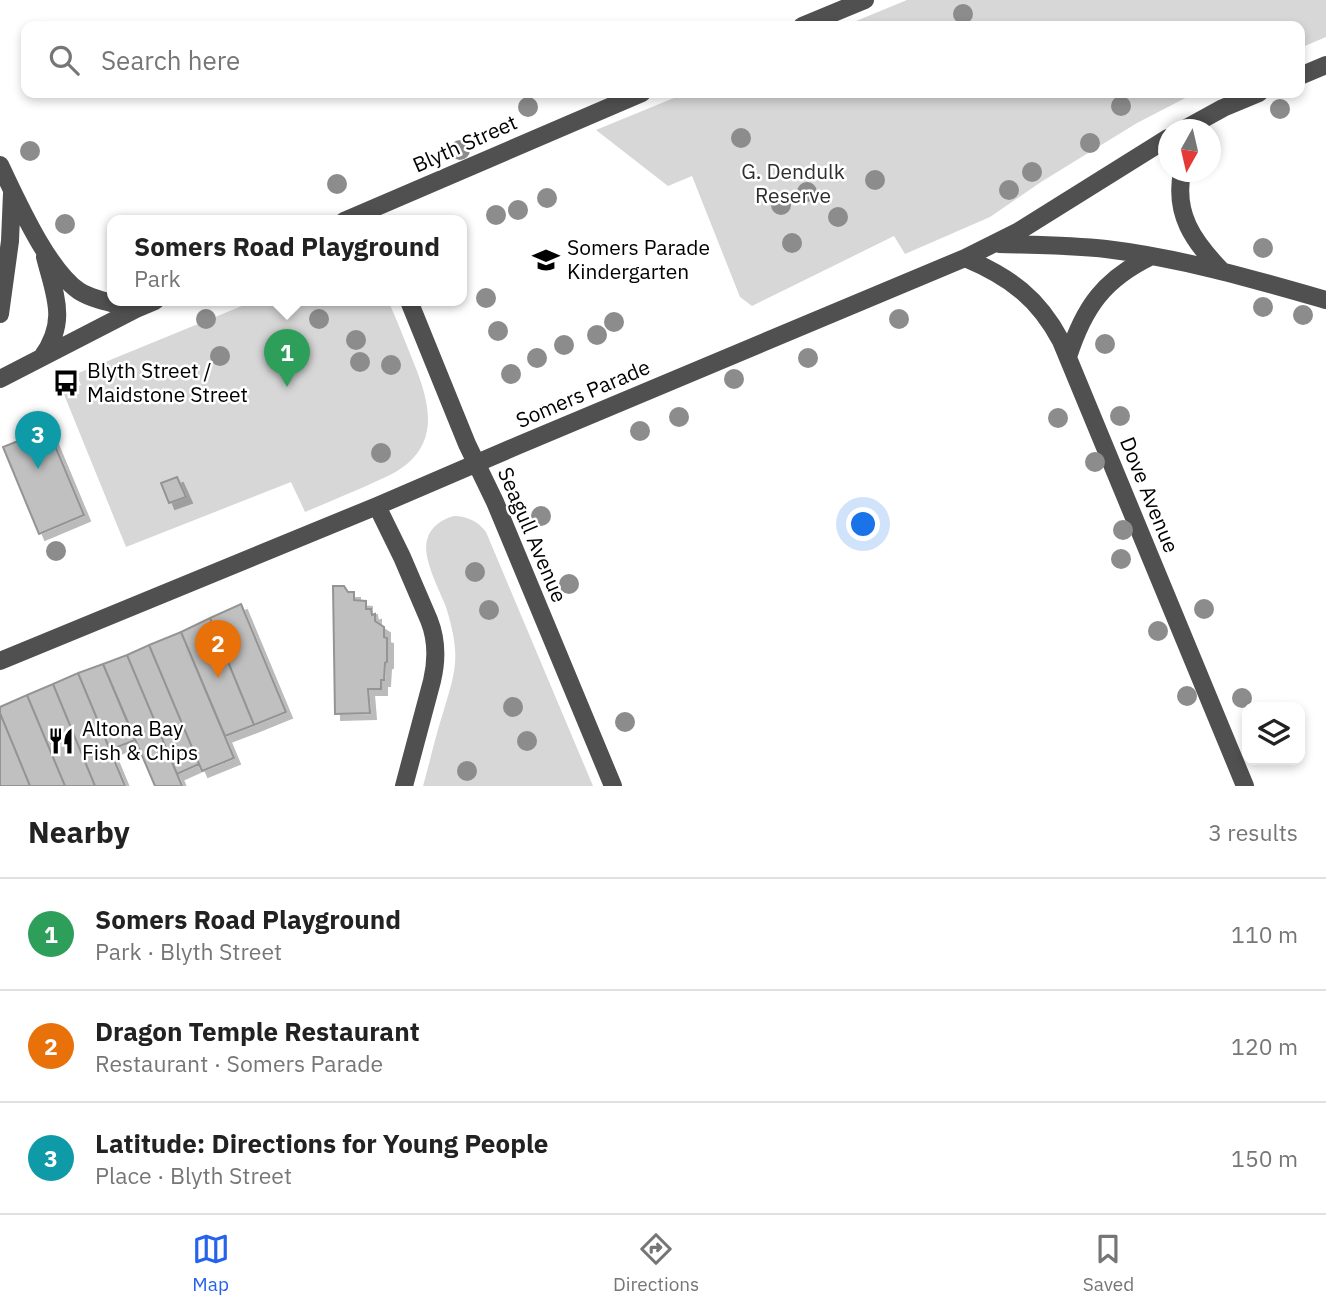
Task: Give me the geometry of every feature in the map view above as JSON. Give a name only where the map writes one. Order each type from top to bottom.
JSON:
[{"type":"street","points":[[814,21],[865,0]]},
{"type":"street","points":[[1305,74],[1326,65]]},
{"type":"street","name":"Blyth Street","points":[[374,215],[631,98]]},
{"type":"street","points":[[1203,119],[1247,98]]},
{"type":"street","points":[[1213,119],[1223,108]]},
{"type":"street","name":"Somers Parade","points":[[0,661],[377,506],[965,258],[1019,231],[1158,144]]},
{"type":"street","points":[[0,165],[44,250],[67,280],[78,290],[107,301]]},
{"type":"street","points":[[1180,182],[1181,204],[1186,221],[1195,240],[1221,270]]},
{"type":"street","points":[[0,314],[10,241],[12,190]]},
{"type":"street","points":[[995,244],[1104,248],[1152,256],[1221,270],[1326,300]]},
{"type":"street","points":[[40,359],[54,338],[58,315],[44,250]]},
{"type":"street","points":[[1068,357],[1080,324],[1095,298],[1127,269],[1152,256]]},
{"type":"street","name":"Dove Avenue","points":[[965,258],[1005,278],[1034,301],[1055,328],[1245,786]]},
{"type":"street","points":[[125,306],[136,309]]},
{"type":"street","points":[[0,379],[143,306]]},
{"type":"street","name":"Seagull Avenue","points":[[411,306],[613,786]]},
{"type":"street","points":[[377,506],[433,629],[436,648],[432,681],[404,786]]},
{"type":"green space","points":[[907,0],[1326,0],[1326,37],[1305,46],[1305,21],[856,21]]},
{"type":"green space","name":"G. Dendulk Reserve","points":[[674,98],[1185,98],[1137,123],[990,217],[905,254],[894,236],[752,306],[740,297],[692,176],[668,186],[596,130]]},
{"type":"green space","points":[[242,306],[390,306],[425,395],[428,424],[418,452],[407,464],[364,487],[305,512],[291,482],[126,547],[63,392],[81,385],[76,374]]},
{"type":"green space","points":[[454,516],[472,520],[486,532],[593,786],[423,786],[455,665],[454,638],[449,617],[429,564],[426,547],[434,527]]},
{"type":"building","points":[[48,429],[84,515],[39,534],[3,447]]},
{"type":"building","points":[[177,477],[186,497],[169,503],[161,483]]},
{"type":"building","points":[[333,586],[344,586],[348,592],[354,592],[354,600],[366,601],[366,609],[371,609],[372,615],[375,614],[375,621],[384,627],[387,662],[381,689],[368,689],[370,713],[335,714]]},
{"type":"building","points":[[241,604],[286,712],[254,725],[210,618]]},
{"type":"building","points":[[210,618],[254,725],[225,736],[181,632]]},
{"type":"building","points":[[181,632],[234,758],[202,771],[149,645]]},
{"type":"building","points":[[149,645],[199,764],[177,774],[127,655]]},
{"type":"building","points":[[127,655],[182,786],[155,786],[103,664]]},
{"type":"building","points":[[103,664],[135,740],[110,750],[78,673]]},
{"type":"building","points":[[78,673],[125,786],[95,786],[53,684]]},
{"type":"building","name":"Altona Bay Fish & Chips","points":[[53,684],[95,786],[65,786],[27,695]]},
{"type":"building","points":[[27,695],[65,786],[30,786],[0,713],[0,707]]},
{"type":"building","points":[[0,713],[30,786],[0,786]]},
{"type":"place","name":"Somers Parade Kindergarten","points":[[546,260]]},
{"type":"place","name":"Blyth Street / Maidstone Street","points":[[66,383]]},
{"type":"place","name":"Somers Road Playground","points":[[287,387]]},
{"type":"place","name":"Latitude: Directions for Young People","points":[[38,469]]},
{"type":"place","name":"Dragon Temple Restaurant","points":[[218,678]]},
{"type":"place","name":"Altona Bay Fish & Chips","points":[[61,741]]}]
